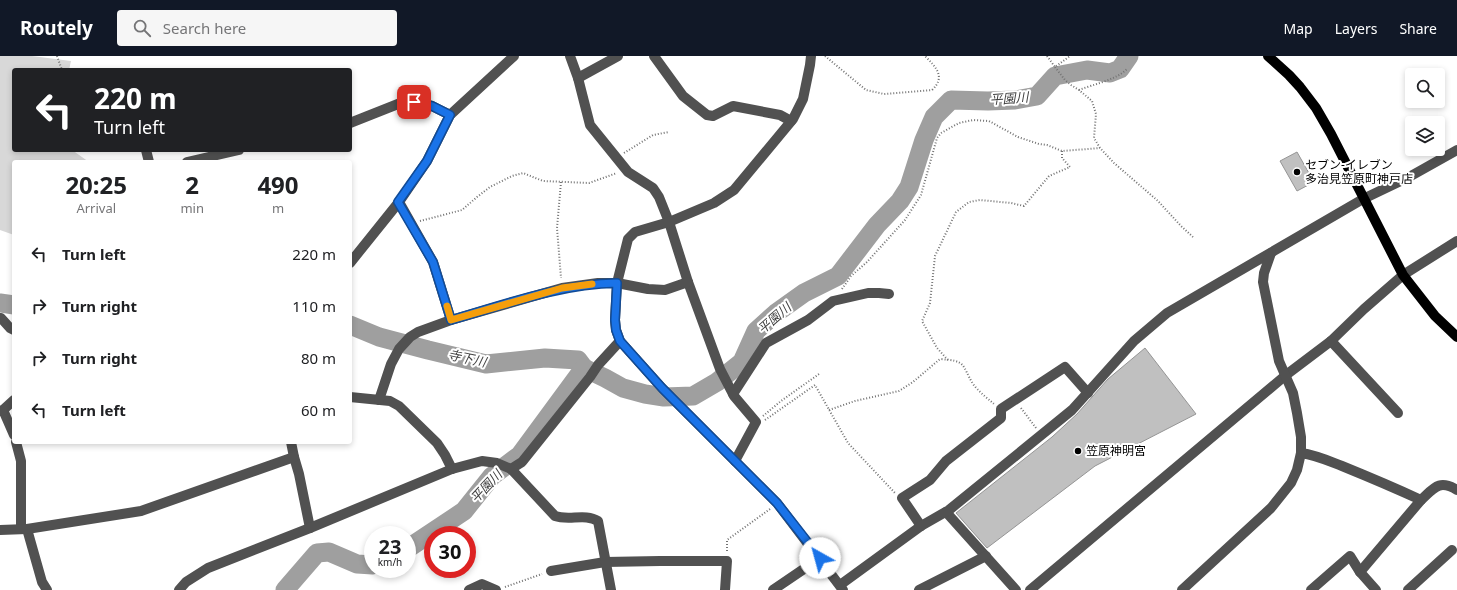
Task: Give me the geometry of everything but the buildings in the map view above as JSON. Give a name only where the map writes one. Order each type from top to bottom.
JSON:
[{"type":"main road","points":[[1268,56],[1290,75],[1316,108],[1331,134],[1403,275],[1435,316],[1457,337]]},
{"type":"street","points":[[352,260],[398,202],[427,161],[450,115],[514,56]]},
{"type":"street","points":[[570,56],[578,78],[590,125],[628,172],[653,188],[659,197],[720,369],[730,390],[756,422],[735,461]]},
{"type":"street","points":[[578,78],[618,56]]},
{"type":"street","points":[[654,56],[683,96],[707,115],[713,116],[733,106],[780,116],[791,121]]},
{"type":"street","points":[[811,56],[803,99],[791,121],[734,190],[714,203],[669,222],[635,232],[628,240],[617,283],[615,320],[616,330],[620,341],[662,388],[777,503],[841,587],[920,526],[946,512],[1072,410],[1134,341],[1151,325],[1167,313],[1364,199],[1409,177],[1457,150]]},
{"type":"street","points":[[352,122],[402,102],[414,102],[432,106],[450,115]]},
{"type":"street","points":[[196,160],[230,152]]},
{"type":"street","points":[[398,202],[433,262],[451,320]]},
{"type":"street","points":[[1030,590],[1286,375],[1331,341],[1364,309],[1403,275],[1457,241]]},
{"type":"street","points":[[1182,590],[1271,508],[1291,483],[1298,470],[1301,453],[1301,437],[1297,413],[1293,393],[1279,362],[1263,282],[1265,268],[1271,254]]},
{"type":"street","points":[[379,400],[391,364],[399,349],[410,337],[418,332],[451,320],[562,288],[598,283],[617,283],[648,289],[665,290],[688,282]]},
{"type":"street","points":[[730,390],[766,344],[808,320],[833,301],[868,293],[889,294]]},
{"type":"street","points":[[1,318],[12,329]]},
{"type":"street","points":[[511,469],[522,462],[598,365],[620,341]]},
{"type":"street","points":[[1331,341],[1398,413]]},
{"type":"street","points":[[920,526],[902,498],[930,480],[946,461],[1001,418],[1001,409],[1065,367],[1088,393]]},
{"type":"street","points":[[352,397],[390,401],[399,406],[428,433],[445,455],[452,469]]},
{"type":"street","points":[[12,402],[1,410],[12,431]]},
{"type":"street","points":[[17,444],[21,461],[24,529],[42,582],[47,590]]},
{"type":"street","points":[[291,444],[300,474],[310,528]]},
{"type":"street","points":[[1301,453],[1311,454],[1375,479],[1421,500]]},
{"type":"street","points":[[0,530],[24,529],[141,510],[294,457]]},
{"type":"street","points":[[178,590],[186,582],[208,568],[310,528],[452,469],[482,460],[497,463],[511,469],[555,516],[562,519],[591,517],[598,521],[611,590]]},
{"type":"street","points":[[1360,572],[1421,500],[1435,486],[1451,486],[1457,490]]},
{"type":"street","points":[[946,512],[1016,590]]},
{"type":"street","points":[[1408,590],[1452,550]]},
{"type":"street","points":[[919,590],[986,556]]},
{"type":"street","points":[[1311,590],[1350,556],[1360,572],[1376,590]]},
{"type":"street","points":[[773,590],[820,558]]},
{"type":"street","points":[[551,572],[605,562],[727,561],[725,590]]},
{"type":"street","points":[[469,590],[482,584],[499,589]]},
{"type":"path","points":[[57,56],[61,68]]},
{"type":"path","points":[[825,56],[866,90],[884,94],[932,90],[938,85],[939,76],[935,67],[925,56]]},
{"type":"path","points":[[1047,56],[1065,80],[1092,101],[1096,114],[1094,138],[1100,148],[1114,164],[1158,201],[1193,237]]},
{"type":"path","points":[[1055,67],[1070,56]]},
{"type":"path","points":[[1079,90],[1103,82],[1123,73],[1127,69]]},
{"type":"path","points":[[833,301],[851,276],[867,262],[904,220],[921,195],[937,138],[941,133],[959,123],[973,120],[989,121],[1018,137],[1039,144],[1047,144],[1062,151],[1100,148]]},
{"type":"path","points":[[617,158],[653,135],[669,132]]},
{"type":"path","points":[[948,360],[937,348],[922,321],[930,303],[935,256],[956,212],[969,202],[980,200],[1011,203],[1024,206],[1049,176],[1070,167],[1062,158],[1062,151]]},
{"type":"path","points":[[413,227],[419,221],[462,210],[490,187],[512,176],[523,173],[543,181],[589,183],[603,179],[614,173],[628,172]]},
{"type":"path","points":[[561,182],[558,228],[562,288]]},
{"type":"path","points":[[829,410],[855,401],[899,391],[913,382],[940,359],[957,361],[965,368],[973,385],[1001,409]]},
{"type":"path","points":[[756,422],[781,401],[819,374]]},
{"type":"path","points":[[756,422],[761,422],[769,418],[815,385],[848,443],[889,488],[902,498]]},
{"type":"path","points":[[1015,400],[1042,434]]},
{"type":"path","points":[[727,561],[727,540],[777,503]]},
{"type":"path","points":[[499,589],[551,572]]},
{"type":"shaded area","points":[[0,56],[32,56],[71,61],[69,68],[12,68],[12,152],[75,152],[86,160],[12,160],[12,234],[0,230]]},
{"type":"waterway","name":"平園川","points":[[584,368],[623,388],[645,394],[664,397],[693,396],[717,382],[742,362],[756,331],[776,313],[804,293],[838,276],[877,225],[900,201],[909,187],[924,140],[934,117],[951,100],[1015,100],[1037,96],[1055,76],[1087,70],[1110,73],[1120,69],[1129,56]]},
{"type":"waterway","name":"寺下川","points":[[0,303],[12,305]]},
{"type":"waterway","name":"寺下川","points":[[352,326],[379,337],[486,364],[545,358],[578,360],[584,368]]},
{"type":"waterway","name":"平園川","points":[[416,543],[464,511],[492,476],[520,455],[584,368]]},
{"type":"waterway","name":"平園川","points":[[285,590],[317,553],[329,552],[357,564],[364,564]]},
{"type":"slow traffic","points":[[447,306],[451,320],[562,288],[592,284]]},
{"type":"place","name":"セブン-イレブン 多治見笠原町神戸店","points":[[1297,172]]},
{"type":"place","name":"笠原神明宮","points":[[1078,451]]},
{"type":"route","points":[[414,102],[432,106],[450,115],[427,161],[398,202],[433,262],[451,320],[562,288],[598,283],[617,283],[615,320],[616,330],[620,341],[662,388],[777,503],[820,558]]}]
